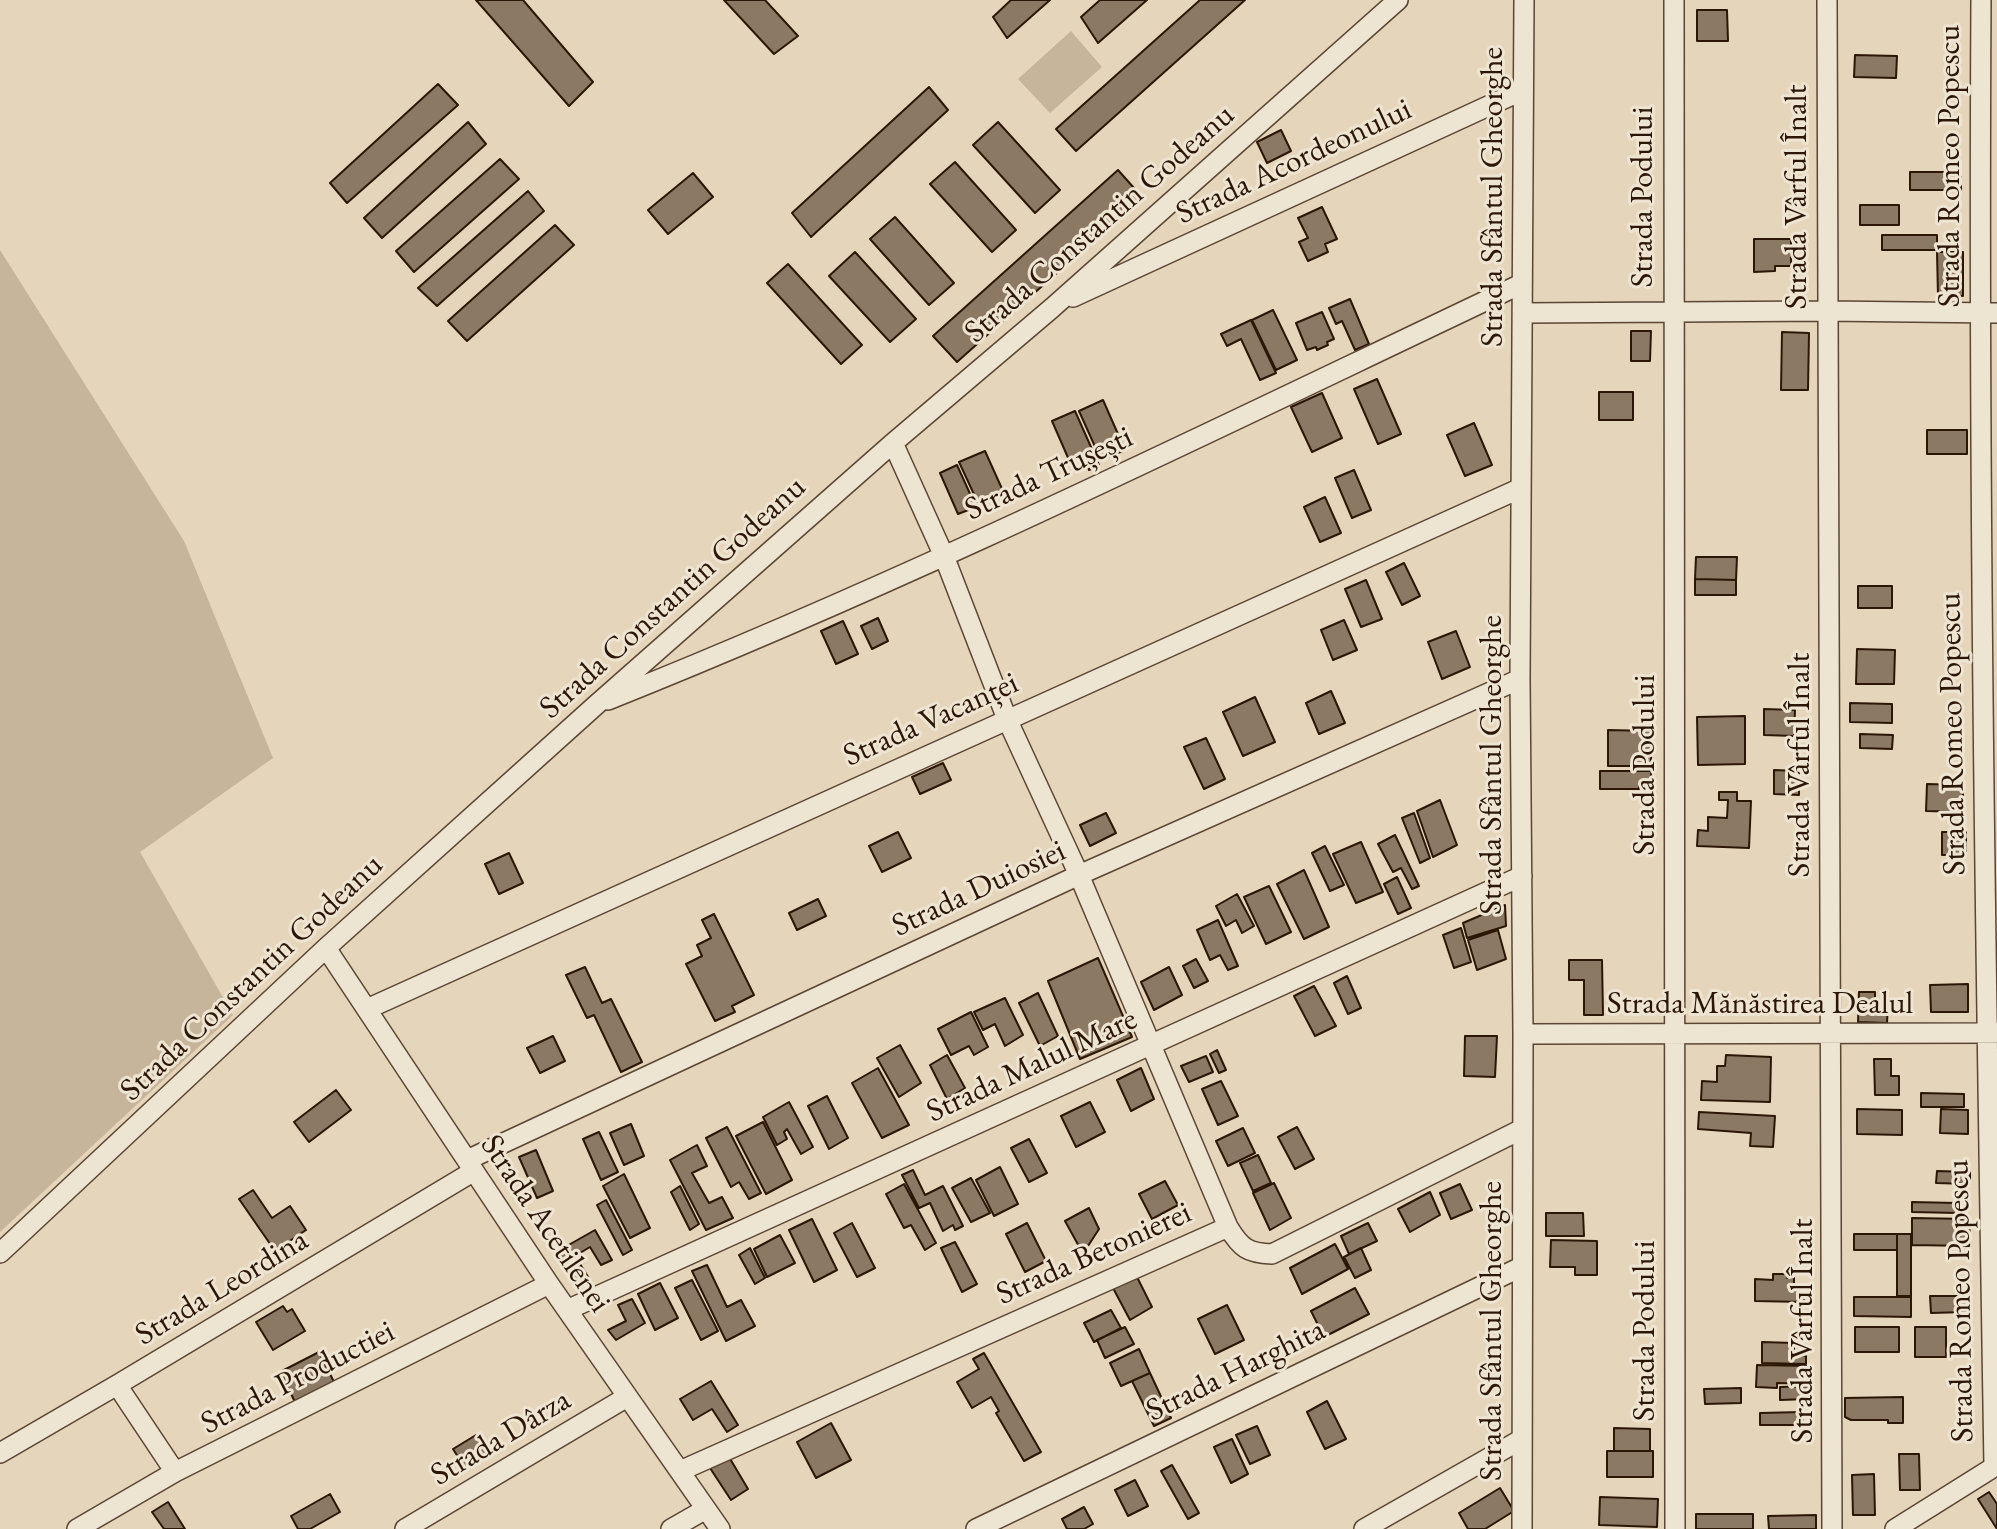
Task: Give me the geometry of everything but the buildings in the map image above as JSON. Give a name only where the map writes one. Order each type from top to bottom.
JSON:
[{"type":"street","name":"Strada Constantin Godeanu","points":[[0,1252],[326,948],[596,705],[893,443],[1052,308],[1398,0]]},
{"type":"street","name":"Strada Sfântul Gheorghe","points":[[1522,1529],[1523,1034],[1520,679],[1524,0]]},
{"type":"street","name":"Strada Podului","points":[[1674,0],[1675,1529]]},
{"type":"street","name":"Strada Vârful Înalt","points":[[1827,0],[1832,1529]]},
{"type":"street","name":"Strada Romeo Popescu","points":[[1981,0],[1988,313],[1995,1466]]},
{"type":"street","name":"Strada Acordeonului","points":[[1052,308],[1523,90]]},
{"type":"street","name":"Strada Trușești","points":[[596,705],[690,668],[944,556],[1521,284]]},
{"type":"street","points":[[1523,313],[1988,313]]},
{"type":"street","points":[[893,443],[944,556],[1007,719],[1079,875],[1228,1227]]},
{"type":"street","name":"Strada Vacanței","points":[[367,1009],[1521,488]]},
{"type":"street","name":"Strada Duiosiei","points":[[470,1166],[1079,875],[1520,679]]},
{"type":"street","name":"Strada Malul Mare","points":[[567,1310],[1522,876]]},
{"type":"street","name":"Strada Acetilenei","points":[[326,948],[549,1284],[720,1529]]},
{"type":"street","name":"Strada Mănăstirea Dealul","points":[[1523,1034],[1992,1033]]},
{"type":"street","name":"Strada Betonierei","points":[[680,1471],[1228,1227],[1247,1251],[1272,1254],[1522,1129]]},
{"type":"street","name":"Strada Leordina","points":[[0,1453],[117,1385],[470,1166]]},
{"type":"street","name":"Strada Harghita","points":[[976,1529],[1521,1267]]},
{"type":"street","name":"Strada Productiei","points":[[77,1529],[175,1472],[549,1284]]},
{"type":"street","points":[[117,1385],[175,1472]]},
{"type":"street","name":"Strada Dârza","points":[[405,1529],[627,1397]]},
{"type":"street","points":[[1364,1529],[1522,1439]]},
{"type":"street","points":[[1895,1529],[1995,1466]]},
{"type":"street","points":[[671,1529],[706,1509]]},
{"type":"shaded area","points":[[1071,31],[1102,67],[1050,113],[1018,79]]},
{"type":"shaded area","points":[[0,250],[184,541],[273,758],[140,852],[233,1015],[0,1232]]}]
